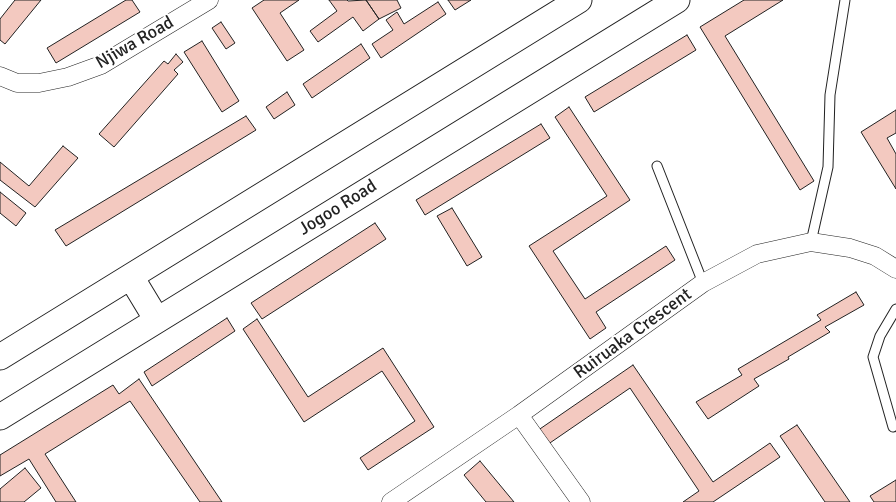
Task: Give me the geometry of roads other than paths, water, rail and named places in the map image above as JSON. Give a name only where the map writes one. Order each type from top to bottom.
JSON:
[{"type":"main road","points":[[0,357],[131,278],[579,0]]},
{"type":"main road","name":"Jogoo Road","points":[[0,417],[677,0]]},
{"type":"main road","points":[[131,278],[156,320]]},
{"type":"street","name":"Njiwa Road","points":[[0,76],[17,83],[39,84],[100,65],[209,0]]},
{"type":"street","name":"Ruiruaka Crescent","points":[[392,502],[519,415],[703,283],[757,254],[812,242],[850,248],[875,256],[896,269]]},
{"type":"street","points":[[519,415],[580,502]]},
{"type":"lane","points":[[812,242],[828,168],[830,95],[845,0]]},
{"type":"lane","points":[[657,166],[703,283]]},
{"type":"lane","points":[[893,427],[873,357],[880,336],[896,308]]}]
